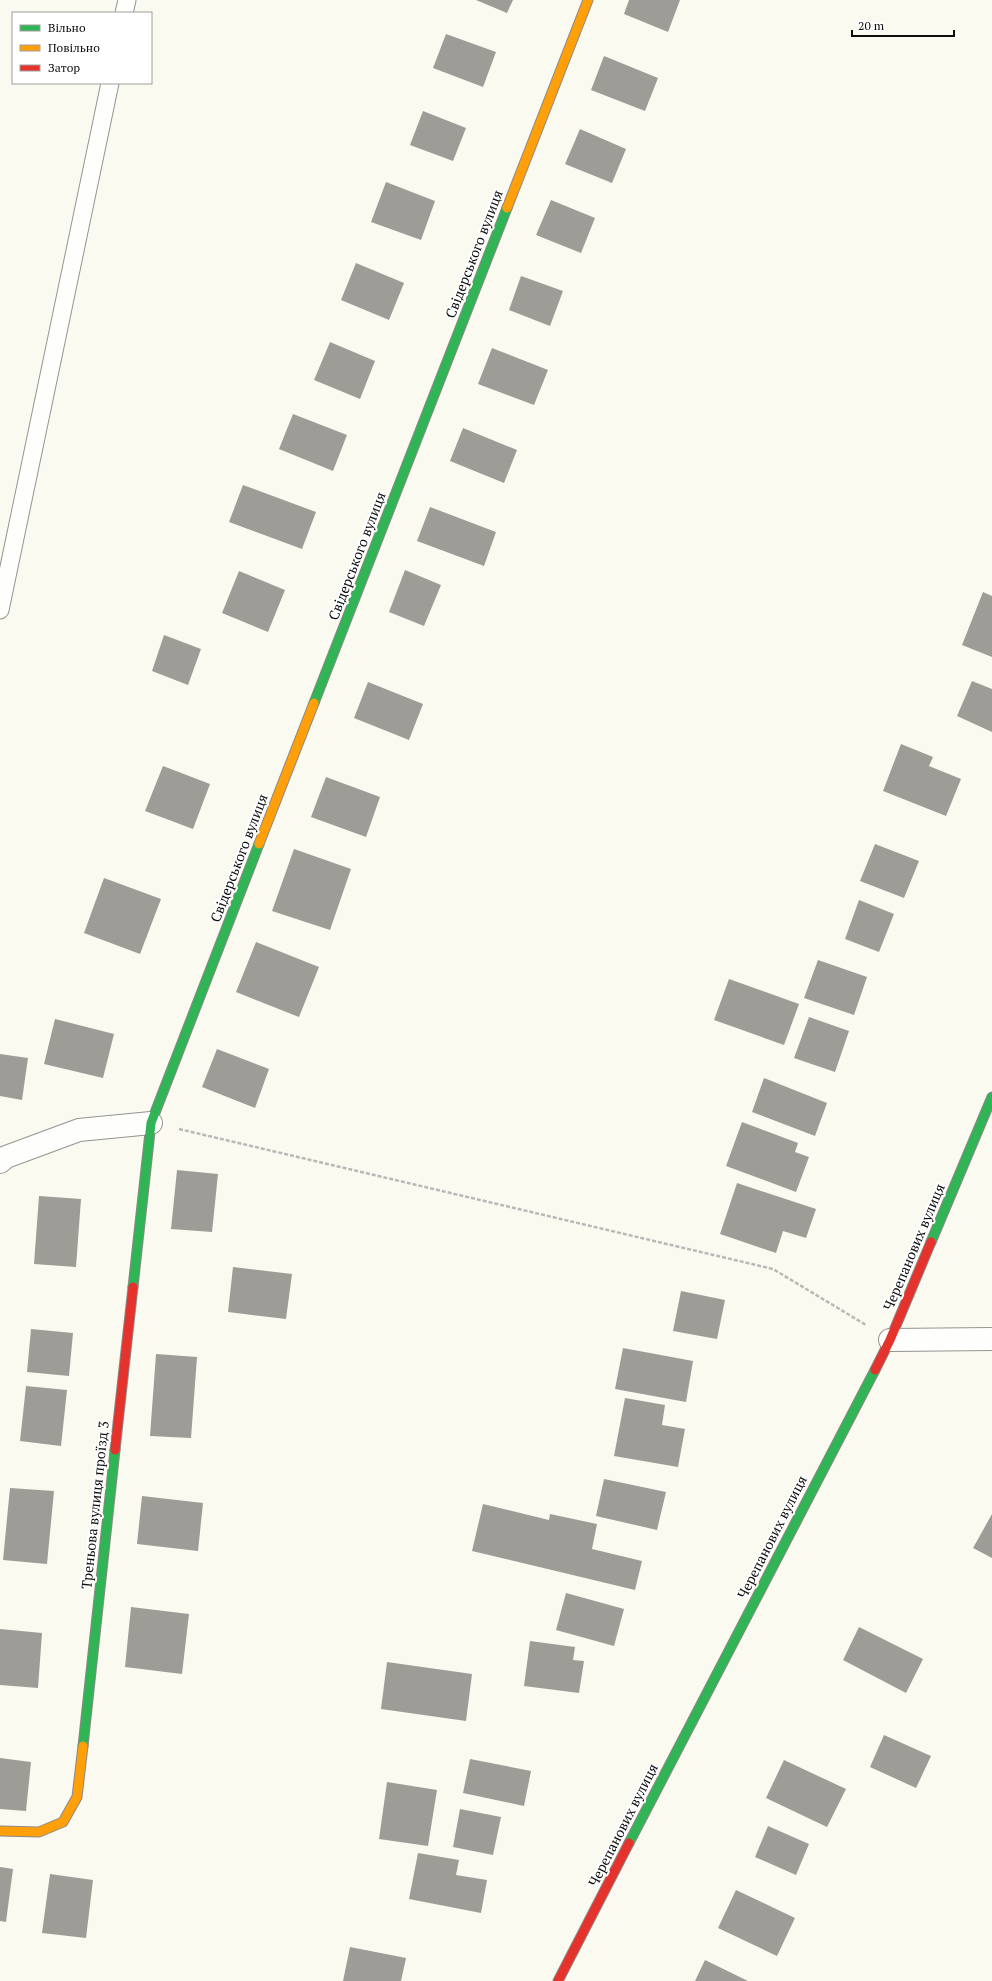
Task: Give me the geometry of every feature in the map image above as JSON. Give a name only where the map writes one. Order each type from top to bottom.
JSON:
[{"type":"street","name":"Свiдерського вулиця","points":[[151,1123],[588,0]]},
{"type":"street","name":"Черепанових вулиця","points":[[558,1981],[890,1340],[992,1097]]},
{"type":"street","points":[[0,1162],[6,1157],[79,1130],[151,1123]]},
{"type":"street","name":"Треньова вулиця проїзд 3","points":[[0,1831],[39,1832],[63,1822],[77,1797],[151,1123]]},
{"type":"street","points":[[890,1340],[992,1340]]},
{"type":"lane","points":[[124,12],[127,0]]},
{"type":"lane","points":[[0,610],[110,84]]},
{"type":"path","points":[[151,1123],[773,1269],[890,1340]]},
{"type":"building","points":[[476,0],[513,0],[507,13]]},
{"type":"building","points":[[629,0],[680,0],[668,32],[624,14]]},
{"type":"building","points":[[446,34],[496,52],[483,87],[433,68]]},
{"type":"building","points":[[604,56],[658,78],[645,111],[591,90]]},
{"type":"building","points":[[423,111],[466,128],[453,161],[410,145]]},
{"type":"building","points":[[580,129],[626,149],[612,183],[565,164]]},
{"type":"building","points":[[386,182],[435,201],[421,240],[371,222]]},
{"type":"building","points":[[551,200],[595,218],[581,253],[536,235]]},
{"type":"building","points":[[356,263],[404,283],[389,320],[341,300]]},
{"type":"building","points":[[521,276],[563,291],[550,326],[509,310]]},
{"type":"building","points":[[330,342],[375,361],[360,399],[314,380]]},
{"type":"building","points":[[492,348],[548,370],[534,405],[478,384]]},
{"type":"building","points":[[293,414],[347,435],[333,471],[279,449]]},
{"type":"building","points":[[463,428],[517,450],[504,483],[450,461]]},
{"type":"building","points":[[243,485],[316,512],[302,549],[229,522]]},
{"type":"building","points":[[430,507],[496,532],[484,566],[417,541]]},
{"type":"building","points":[[405,570],[441,585],[424,626],[389,612]]},
{"type":"building","points":[[239,571],[285,590],[268,632],[222,613]]},
{"type":"building","points":[[983,592],[992,596],[992,657],[962,645]]},
{"type":"building","points":[[164,635],[201,649],[188,685],[152,671]]},
{"type":"building","points":[[972,681],[992,689],[992,732],[957,716]]},
{"type":"building","points":[[368,682],[423,704],[409,740],[354,718]]},
{"type":"building","points":[[901,744],[933,757],[929,766],[961,779],[946,816],[883,791]]},
{"type":"building","points":[[163,766],[210,784],[193,829],[145,811]]},
{"type":"building","points":[[326,777],[380,797],[366,837],[311,817]]},
{"type":"building","points":[[875,844],[919,861],[904,898],[860,881]]},
{"type":"building","points":[[294,849],[351,869],[330,930],[272,911]]},
{"type":"building","points":[[104,878],[161,899],[140,954],[84,933]]},
{"type":"building","points":[[859,900],[894,914],[879,952],[845,939]]},
{"type":"building","points":[[256,942],[319,967],[299,1017],[236,992]]},
{"type":"building","points":[[818,960],[867,977],[854,1015],[804,998]]},
{"type":"building","points":[[729,979],[799,1004],[784,1045],[714,1020]]},
{"type":"building","points":[[809,1017],[849,1031],[835,1072],[794,1058]]},
{"type":"building","points":[[55,1019],[114,1034],[103,1078],[44,1064]]},
{"type":"building","points":[[217,1049],[269,1069],[255,1108],[202,1087]]},
{"type":"building","points":[[0,1054],[28,1058],[22,1100],[0,1096]]},
{"type":"building","points":[[764,1078],[827,1103],[815,1136],[752,1112]]},
{"type":"building","points":[[742,1122],[798,1143],[795,1152],[809,1157],[796,1192],[726,1166]]},
{"type":"building","points":[[177,1170],[218,1174],[212,1232],[171,1229]]},
{"type":"building","points":[[737,1183],[816,1209],[806,1238],[783,1231],[776,1253],[720,1234]]},
{"type":"building","points":[[39,1196],[81,1199],[76,1267],[34,1264]]},
{"type":"building","points":[[233,1267],[292,1274],[286,1319],[228,1312]]},
{"type":"building","points":[[681,1291],[725,1300],[717,1339],[673,1331]]},
{"type":"building","points":[[31,1329],[73,1333],[69,1376],[27,1372]]},
{"type":"building","points":[[623,1348],[693,1361],[686,1402],[615,1389]]},
{"type":"building","points":[[156,1354],[197,1357],[191,1438],[150,1436]]},
{"type":"building","points":[[26,1386],[67,1390],[61,1446],[20,1441]]},
{"type":"building","points":[[625,1398],[665,1405],[662,1425],[685,1429],[678,1467],[614,1456]]},
{"type":"building","points":[[604,1479],[666,1492],[657,1530],[596,1516]]},
{"type":"building","points":[[10,1488],[54,1491],[47,1564],[3,1560]]},
{"type":"building","points":[[142,1496],[203,1503],[198,1551],[137,1544]]},
{"type":"building","points":[[483,1504],[549,1520],[550,1514],[597,1524],[592,1549],[642,1561],[635,1590],[472,1551]]},
{"type":"building","points":[[992,1514],[992,1558],[973,1548]]},
{"type":"building","points":[[566,1593],[624,1609],[614,1646],[556,1630]]},
{"type":"building","points":[[131,1607],[189,1614],[182,1674],[125,1667]]},
{"type":"building","points":[[859,1627],[923,1659],[906,1693],[843,1660]]},
{"type":"building","points":[[0,1629],[42,1633],[38,1688],[0,1685]]},
{"type":"building","points":[[530,1641],[575,1647],[573,1660],[584,1661],[579,1693],[524,1686]]},
{"type":"building","points":[[387,1662],[472,1674],[466,1721],[381,1709]]},
{"type":"building","points":[[884,1735],[931,1756],[916,1788],[870,1767]]},
{"type":"building","points":[[0,1758],[31,1762],[26,1811],[0,1809]]},
{"type":"building","points":[[470,1759],[531,1771],[524,1806],[463,1793]]},
{"type":"building","points":[[784,1760],[846,1789],[827,1827],[766,1798]]},
{"type":"building","points":[[387,1782],[437,1790],[428,1846],[379,1839]]},
{"type":"building","points":[[460,1809],[501,1817],[493,1855],[453,1847]]},
{"type":"building","points":[[768,1826],[809,1844],[796,1875],[755,1857]]},
{"type":"building","points":[[418,1853],[459,1860],[456,1875],[487,1880],[481,1913],[409,1899]]},
{"type":"building","points":[[0,1867],[13,1869],[6,1922],[0,1921]]},
{"type":"building","points":[[50,1874],[93,1880],[86,1938],[42,1933]]},
{"type":"building","points":[[736,1890],[795,1918],[777,1956],[718,1928]]},
{"type":"building","points":[[350,1947],[406,1958],[401,1981],[343,1981]]},
{"type":"building","points":[[705,1960],[748,1981],[695,1981]]},
{"type":"traffic: fast","points":[[314,703],[507,208]]},
{"type":"traffic: fast","points":[[133,1287],[151,1123],[259,844]]},
{"type":"traffic: fast","points":[[931,1242],[992,1097]]},
{"type":"traffic: fast","points":[[629,1843],[875,1370]]},
{"type":"traffic: fast","points":[[83,1746],[115,1450]]},
{"type":"traffic: slow","points":[[507,208],[588,0]]},
{"type":"traffic: slow","points":[[259,844],[314,703]]},
{"type":"traffic: slow","points":[[0,1831],[39,1832],[63,1822],[77,1797],[83,1746]]},
{"type":"traffic: jam","points":[[875,1370],[890,1340],[931,1242]]},
{"type":"traffic: jam","points":[[115,1450],[133,1287]]},
{"type":"traffic: jam","points":[[558,1981],[629,1843]]}]
